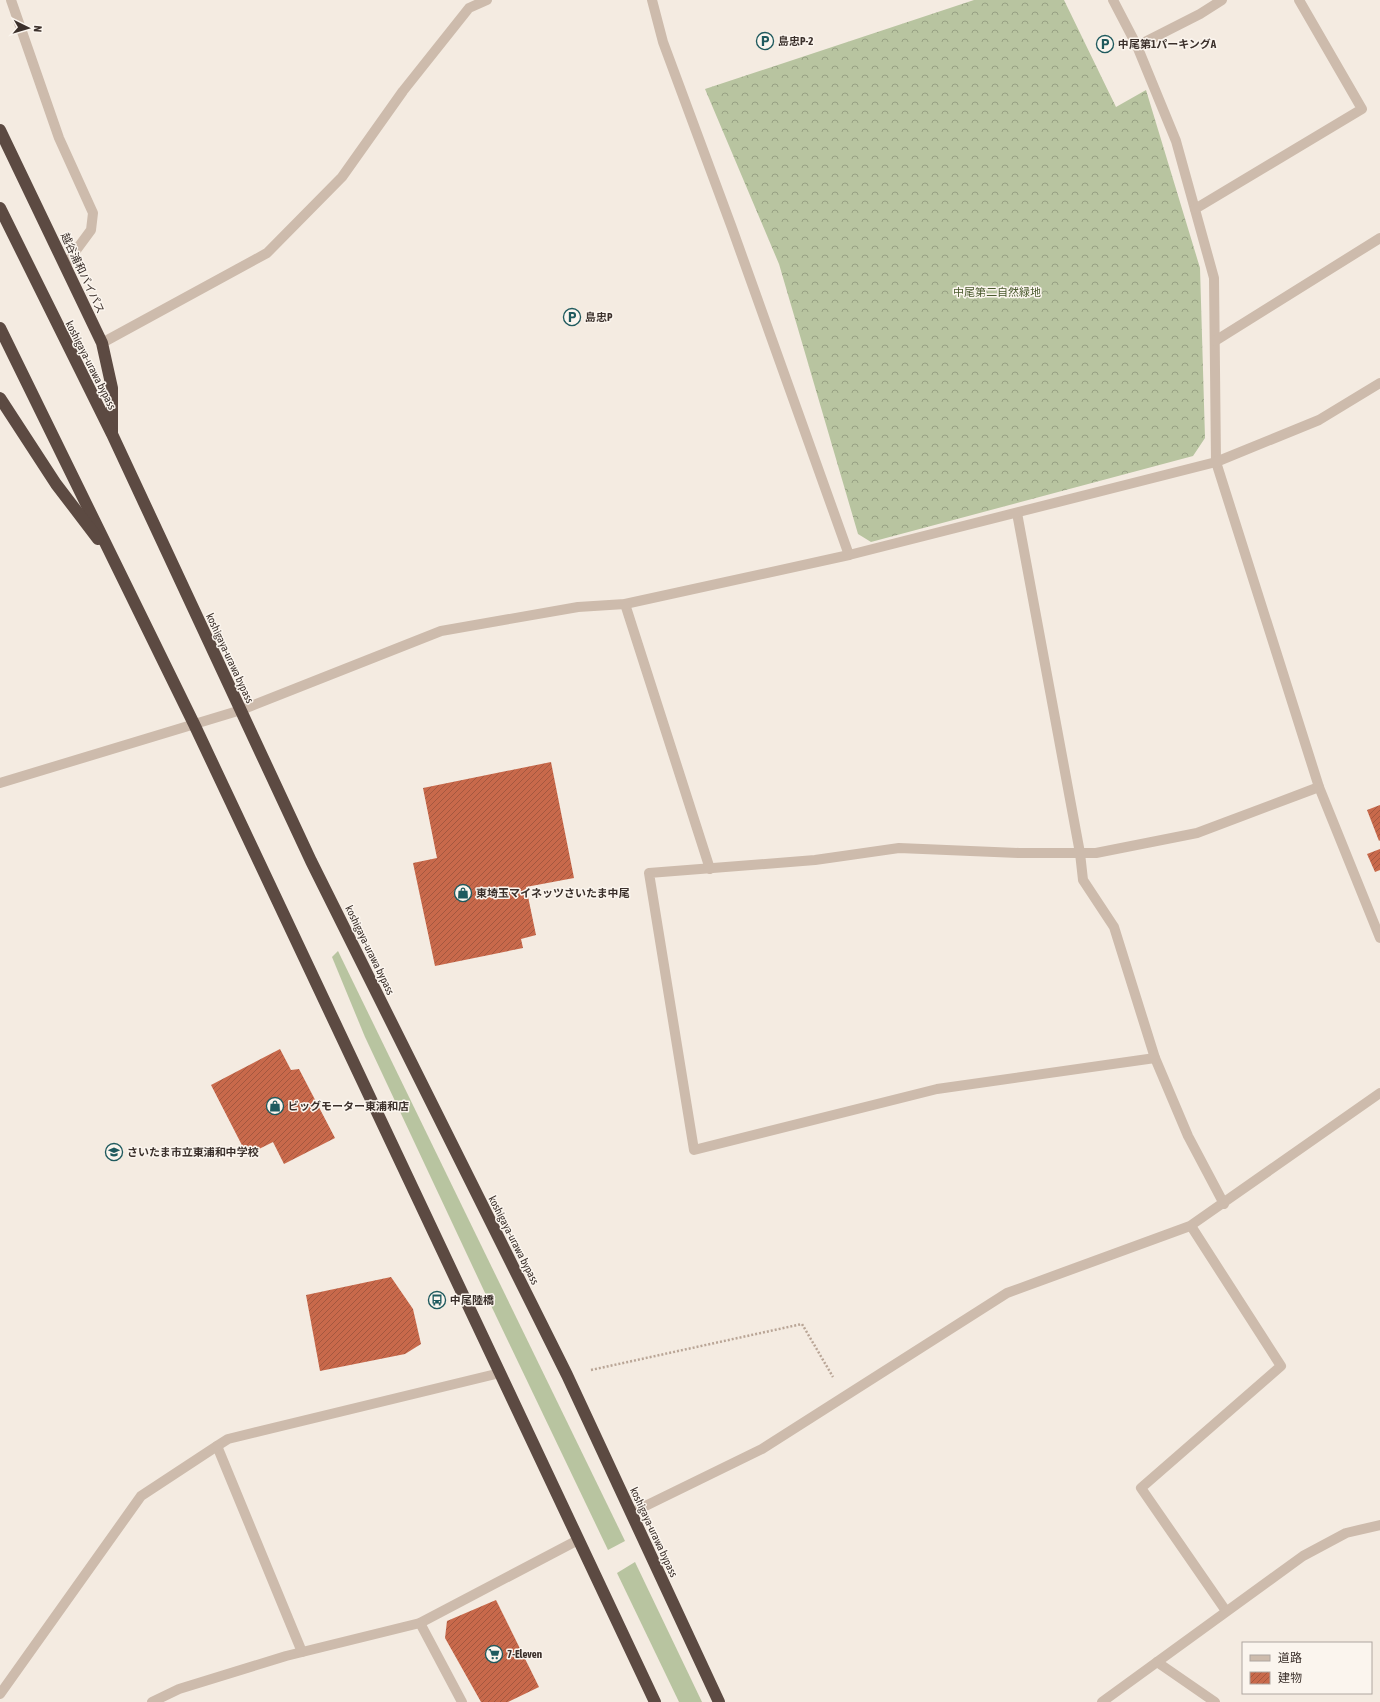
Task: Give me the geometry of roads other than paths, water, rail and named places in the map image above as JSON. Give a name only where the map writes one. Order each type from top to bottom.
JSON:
[{"type":"highway","name":"越谷浦和バイパス","points":[[0,130],[66,264],[102,343],[112,388],[112,434]]},
{"type":"highway","name":"koshigaya-urawa bypass","points":[[0,208],[112,434],[311,861],[567,1375],[719,1702]]},
{"type":"highway","points":[[0,328],[194,724],[655,1702]]},
{"type":"highway","points":[[0,398],[56,484],[115,561]]},
{"type":"street","points":[[11,0],[59,138],[93,213],[91,230],[66,264]]},
{"type":"street","points":[[102,343],[267,253],[342,177],[403,91],[469,8],[487,0]]},
{"type":"street","points":[[652,0],[663,42],[732,228],[849,556]]},
{"type":"street","points":[[1113,0],[1137,46],[1176,141],[1214,278],[1216,462],[1319,787],[1380,938]]},
{"type":"street","points":[[1137,46],[1200,14],[1222,0]]},
{"type":"street","points":[[1195,209],[1362,109],[1298,0]]},
{"type":"street","points":[[1215,341],[1380,238]]},
{"type":"street","points":[[0,783],[241,710],[441,631],[578,607],[625,604],[849,556],[1216,462],[1319,420],[1380,383]]},
{"type":"street","points":[[1017,513],[1080,853],[1083,880],[1114,927],[1155,1058],[1188,1136],[1224,1204]]},
{"type":"street","points":[[625,604],[710,868]]},
{"type":"street","points":[[1155,1058],[937,1089],[694,1150],[649,873],[814,860],[899,848],[1019,853],[1096,853],[1198,833],[1319,787]]},
{"type":"street","points":[[631,1514],[762,1449],[846,1397],[1007,1293],[1191,1226],[1380,1093]]},
{"type":"street","points":[[1191,1226],[1281,1366],[1141,1488],[1226,1611]]},
{"type":"street","points":[[0,1694],[141,1496],[217,1446],[228,1439],[500,1373]]},
{"type":"street","points":[[217,1446],[302,1652]]},
{"type":"street","points":[[1102,1702],[1303,1556],[1346,1533],[1380,1525]]},
{"type":"street","points":[[152,1702],[179,1689],[302,1652],[420,1623],[578,1540]]},
{"type":"street","points":[[420,1623],[462,1702]]},
{"type":"street","points":[[1157,1662],[1215,1702]]},
{"type":"place","name":"島忠P-2","points":[[765,41]]},
{"type":"place","name":"中尾第1パーキングA","points":[[1105,44]]},
{"type":"place","name":"島忠P","points":[[572,317]]},
{"type":"place","name":"東埼玉マイネッツさいたま中尾","points":[[463,893]]},
{"type":"place","name":"ビッグモーター東浦和店","points":[[275,1106]]},
{"type":"place","name":"さいたま市立東浦和中学校","points":[[114,1152]]},
{"type":"place","name":"中尾陸橋","points":[[437,1300]]},
{"type":"place","name":"7-Eleven","points":[[494,1654]]},
{"type":"park label","name":"中尾第二自然緑地","points":[[997,292]]}]
